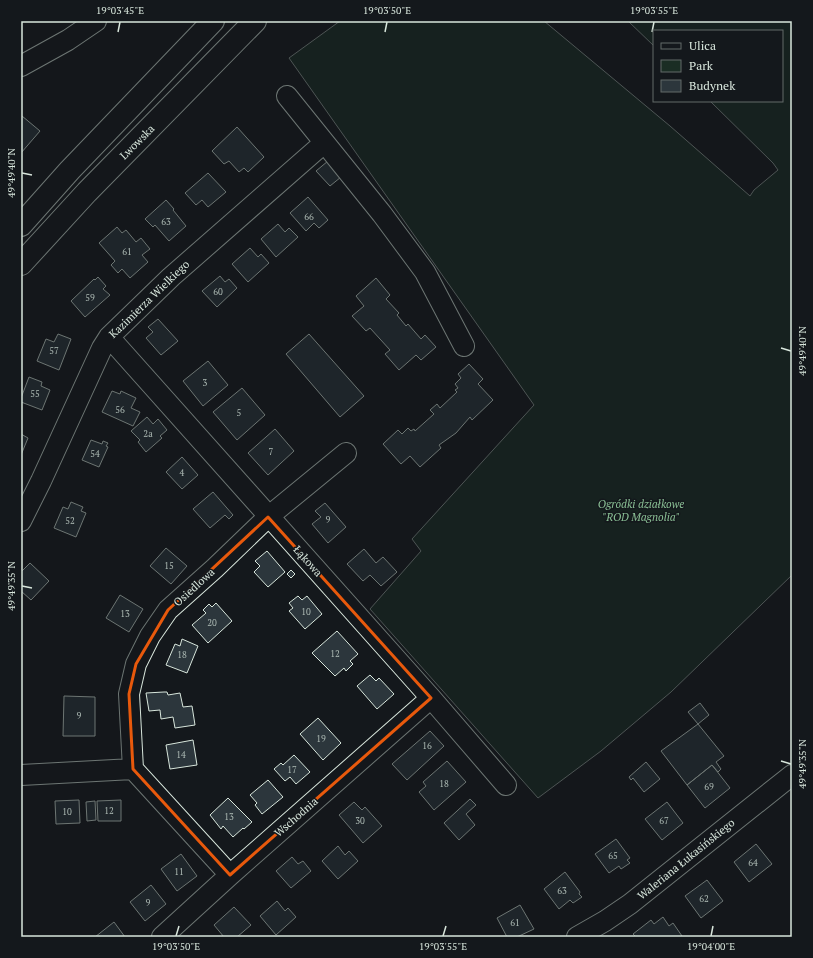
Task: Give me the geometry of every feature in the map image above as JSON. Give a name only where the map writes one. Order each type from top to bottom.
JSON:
[{"type":"main road","points":[[21,225],[70,170],[213,21]]},
{"type":"main road","name":"Lwowska","points":[[21,264],[87,192],[255,21]]},
{"type":"street","points":[[21,66],[68,40],[96,21]]},
{"type":"street","points":[[287,96],[382,214],[425,272],[464,346]]},
{"type":"street","name":"Kazimierza Wielkiego","points":[[21,521],[99,354],[109,337],[171,277],[324,143]]},
{"type":"street","name":"Łąkowa","points":[[109,337],[431,698],[506,785]]},
{"type":"street","name":"Osiedlowa","points":[[133,769],[129,694],[136,664],[150,636],[168,610],[215,568],[268,517],[346,453]]},
{"type":"street","name":"Wschodnia","points":[[162,937],[431,698]]},
{"type":"street","points":[[21,775],[133,769],[230,875]]},
{"type":"street","name":"Waleriana Łukasińskiego","points":[[577,937],[605,921],[630,904],[792,775]]},
{"type":"highlighted area","points":[[268,517],[431,698],[230,875],[133,769],[129,694],[136,664],[168,610]]},
{"type":"green space","name":"Ogródki działkowe \"ROD Magnolia\"","points":[[340,21],[544,21],[670,126],[750,196],[754,190],[778,170],[773,163],[711,102],[783,102],[783,30],[653,30],[653,45],[628,21],[792,21],[792,575],[671,692],[601,751],[538,798],[370,609],[421,551],[412,539],[534,405],[289,58]]},
{"type":"building","points":[[21,116],[40,131],[21,153]]},
{"type":"building","points":[[237,127],[264,157],[248,172],[244,168],[239,172],[229,161],[224,164],[212,151]]},
{"type":"building","points":[[328,161],[341,177],[330,186],[316,171]]},
{"type":"building","points":[[208,173],[226,192],[208,207],[202,200],[196,205],[185,193]]},
{"type":"building","points":[[308,197],[328,220],[319,228],[314,223],[306,231],[290,213]]},
{"type":"building","points":[[166,200],[186,226],[169,241],[155,225],[153,227],[145,219]]},
{"type":"building","points":[[278,224],[285,232],[289,228],[298,237],[276,257],[261,239]]},
{"type":"building","points":[[117,227],[122,233],[126,230],[136,242],[141,238],[150,249],[142,255],[148,262],[130,278],[122,269],[118,273],[111,265],[115,261],[99,243]]},
{"type":"building","points":[[250,248],[258,257],[261,254],[269,263],[248,282],[232,264]]},
{"type":"building","points":[[220,276],[225,282],[229,279],[237,288],[217,307],[202,291]]},
{"type":"building","points":[[98,277],[106,286],[103,289],[110,295],[85,317],[71,301]]},
{"type":"building","points":[[376,278],[390,295],[386,299],[399,313],[397,315],[406,326],[408,324],[421,339],[425,335],[436,347],[421,360],[416,355],[399,370],[385,354],[390,350],[370,328],[366,331],[352,316],[364,306],[356,296]]},
{"type":"building","points":[[158,319],[178,341],[161,355],[146,338],[153,332],[148,327]]},
{"type":"building","points":[[58,334],[71,339],[59,370],[37,361],[46,339],[54,342]]},
{"type":"building","points":[[309,334],[364,396],[340,417],[286,354]]},
{"type":"building","points":[[208,361],[228,385],[203,406],[183,381]]},
{"type":"building","points":[[469,364],[483,379],[478,384],[493,400],[472,420],[470,417],[456,433],[439,445],[441,448],[420,467],[410,456],[401,464],[383,444],[398,430],[402,434],[408,428],[411,431],[414,429],[415,431],[434,414],[430,410],[437,404],[440,408],[457,392],[455,390],[458,388],[455,384],[461,378],[458,374]]},
{"type":"building","points":[[29,377],[42,382],[41,386],[50,390],[42,410],[21,402],[21,398]]},
{"type":"building","points":[[242,388],[265,415],[237,440],[213,412]]},
{"type":"building","points":[[112,391],[120,394],[121,391],[136,398],[131,408],[140,412],[133,426],[102,412]]},
{"type":"building","points":[[147,417],[153,424],[158,419],[167,430],[160,436],[162,438],[146,452],[138,442],[140,440],[131,431]]},
{"type":"building","points":[[275,429],[294,451],[268,475],[248,453]]},
{"type":"building","points":[[21,434],[28,438],[21,455]]},
{"type":"building","points":[[91,440],[102,444],[103,441],[108,443],[106,446],[108,447],[99,467],[82,460]]},
{"type":"building","points":[[182,457],[198,475],[182,489],[166,472]]},
{"type":"building","points":[[213,492],[233,515],[229,519],[225,515],[210,528],[193,509]]},
{"type":"building","points":[[71,502],[83,507],[81,511],[86,513],[76,537],[54,528],[63,507],[68,509]]},
{"type":"building","points":[[325,503],[346,527],[328,543],[312,524],[321,517],[315,511]]},
{"type":"building","points":[[166,548],[187,566],[171,584],[150,566]]},
{"type":"building","points":[[364,549],[376,563],[383,557],[397,572],[381,586],[370,575],[363,581],[347,564]]},
{"type":"building","points":[[267,551],[285,572],[268,587],[254,572],[260,566],[255,561]]},
{"type":"building","points":[[30,563],[49,581],[31,600],[21,591],[21,572]]},
{"type":"building","points":[[291,570],[295,574],[291,578],[287,574]]},
{"type":"building","points":[[120,595],[143,609],[129,632],[106,618]]},
{"type":"building","points":[[298,596],[302,600],[307,596],[322,614],[305,629],[289,611],[293,608],[289,603]]},
{"type":"building","points":[[216,603],[232,621],[208,643],[192,625],[206,613],[203,610],[209,604],[212,607]]},
{"type":"building","points":[[337,631],[358,654],[350,661],[353,664],[346,671],[344,668],[335,676],[312,653]]},
{"type":"building","points":[[182,639],[198,646],[187,673],[166,665],[175,644],[180,646]]},
{"type":"building","points":[[370,675],[376,681],[379,678],[394,694],[377,709],[357,686]]},
{"type":"building","points":[[167,692],[168,695],[180,693],[183,707],[192,706],[195,725],[175,728],[173,717],[161,719],[160,710],[149,711],[146,693]]},
{"type":"building","points":[[64,696],[95,697],[95,736],[63,736]]},
{"type":"building","points":[[700,703],[709,715],[698,724],[688,712]]},
{"type":"building","points":[[318,718],[341,743],[323,760],[300,734]]},
{"type":"building","points":[[698,724],[724,756],[716,762],[721,769],[718,772],[712,765],[687,785],[661,751]]},
{"type":"building","points":[[430,731],[444,746],[407,780],[392,764]]},
{"type":"building","points":[[193,740],[197,765],[170,769],[166,745]]},
{"type":"building","points":[[294,755],[310,772],[296,784],[290,777],[285,781],[274,769],[281,763],[283,765]]},
{"type":"building","points":[[447,761],[466,782],[434,810],[419,792],[426,786],[423,782]]},
{"type":"building","points":[[646,762],[660,779],[644,792],[633,778],[631,780],[629,777]]},
{"type":"building","points":[[712,765],[730,788],[705,808],[687,785]]},
{"type":"building","points":[[268,780],[283,797],[262,814],[255,805],[257,803],[250,795]]},
{"type":"building","points":[[228,798],[252,822],[233,837],[223,826],[221,829],[210,815]]},
{"type":"building","points":[[470,799],[476,805],[466,814],[475,825],[459,840],[444,823]]},
{"type":"building","points":[[79,800],[80,823],[56,824],[55,801]]},
{"type":"building","points":[[121,800],[121,821],[98,821],[97,801]]},
{"type":"building","points":[[95,801],[96,820],[87,821],[86,802]]},
{"type":"building","points":[[354,802],[362,810],[365,807],[382,826],[363,843],[339,815]]},
{"type":"building","points":[[667,802],[683,823],[662,840],[645,819]]},
{"type":"building","points":[[616,839],[630,858],[627,860],[630,863],[621,869],[619,866],[609,873],[595,854]]},
{"type":"building","points":[[756,844],[772,864],[749,882],[734,862]]},
{"type":"building","points":[[338,846],[345,855],[349,851],[358,861],[338,879],[322,861]]},
{"type":"building","points":[[181,854],[197,876],[177,891],[161,869]]},
{"type":"building","points":[[292,857],[298,864],[303,861],[311,871],[291,888],[276,871]]},
{"type":"building","points":[[565,872],[582,897],[573,903],[570,900],[559,909],[544,889]]},
{"type":"building","points":[[707,880],[723,901],[701,918],[685,896]]},
{"type":"building","points":[[151,885],[166,904],[145,921],[130,902]]},
{"type":"building","points":[[277,901],[285,911],[288,908],[296,917],[276,935],[260,916]]},
{"type":"building","points":[[520,905],[534,929],[517,937],[507,937],[497,918]]},
{"type":"building","points":[[234,907],[251,925],[237,937],[224,937],[214,925]]},
{"type":"building","points":[[663,917],[669,926],[673,923],[682,936],[636,937],[633,934],[651,920],[654,924]]},
{"type":"building","points":[[114,922],[125,937],[95,937]]}]
